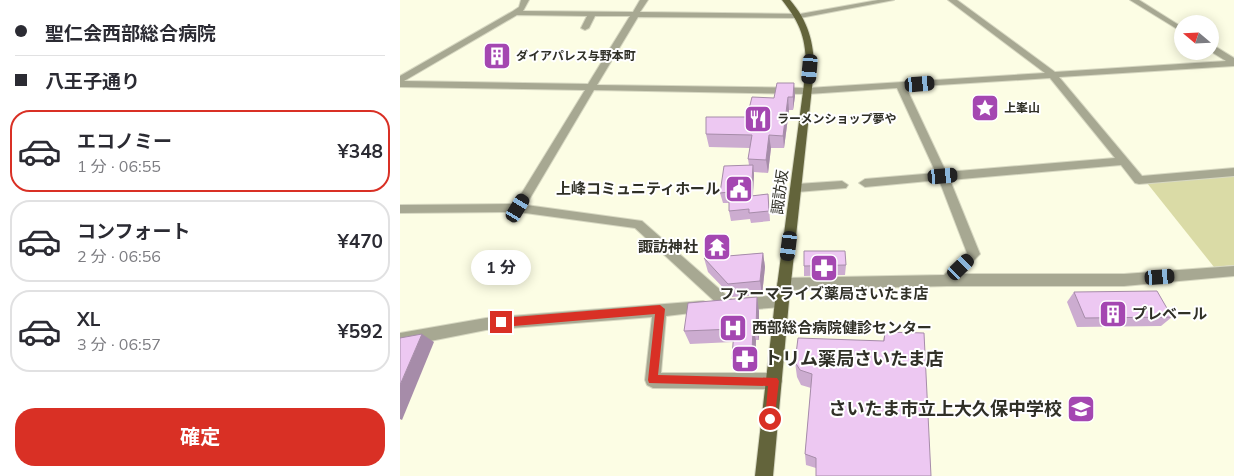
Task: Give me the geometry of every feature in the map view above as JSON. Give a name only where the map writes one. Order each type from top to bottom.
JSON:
[{"type":"main road","points":[[786,0],[800,16]]},
{"type":"main road","name":"諏訪坂","points":[[764,476],[811,54],[807,33],[800,16]]},
{"type":"street","points":[[400,82],[516,14],[522,8],[525,0]]},
{"type":"street","points":[[518,208],[644,0]]},
{"type":"street","points":[[516,14],[800,16],[890,0]]},
{"type":"street","points":[[952,0],[1052,74],[1139,180],[1234,172]]},
{"type":"street","points":[[1134,0],[1174,25]]},
{"type":"street","points":[[586,28],[592,14]]},
{"type":"street","points":[[1219,53],[1234,62]]},
{"type":"street","points":[[400,82],[808,91],[1234,62]]},
{"type":"street","points":[[901,86],[943,176],[974,254],[947,280]]},
{"type":"street","points":[[865,183],[1122,161]]},
{"type":"street","points":[[797,188],[842,185]]},
{"type":"street","points":[[400,209],[518,208],[638,224],[728,305]]},
{"type":"street","points":[[784,284],[947,280],[1124,280],[1234,271]]},
{"type":"street","points":[[400,340],[486,324],[782,301]]},
{"type":"street","points":[[660,309],[653,380],[774,381]]},
{"type":"green space","points":[[1234,176],[1234,265],[1214,267],[1147,183]]},
{"type":"building","points":[[777,83],[794,83],[793,97],[788,97],[783,136],[769,135],[766,160],[748,159],[752,135],[706,134],[706,117],[747,117],[752,97],[774,98]]},
{"type":"building","points":[[753,165],[751,196],[768,194],[769,211],[749,213],[749,209],[729,211],[729,192],[720,193],[724,166]]},
{"type":"building","points":[[804,251],[845,251],[846,265],[804,266]]},
{"type":"building","points":[[763,253],[760,281],[728,284],[704,258]]},
{"type":"building","points":[[1157,291],[1172,317],[1085,318],[1074,292]]},
{"type":"building","points":[[757,297],[756,328],[753,328],[752,352],[749,352],[748,359],[732,359],[734,329],[684,331],[688,303]]},
{"type":"building","points":[[885,332],[924,333],[931,476],[816,476],[816,458],[805,454],[812,374],[800,370],[795,362],[798,338],[884,341]]},
{"type":"building","points":[[422,334],[400,385],[400,338]]},
{"type":"place","name":"ダイアパレス与野本町","points":[[497,56]]},
{"type":"place","name":"上峯山","points":[[985,108]]},
{"type":"place","name":"ラーメンショップ夢や","points":[[758,119]]},
{"type":"place","name":"上峰コミュニティホール","points":[[739,189]]},
{"type":"place","name":"諏訪神社","points":[[717,247]]},
{"type":"place","name":"ファーマライズ薬局さいたま店","points":[[824,268]]},
{"type":"place","name":"プレベール","points":[[1113,314]]},
{"type":"place","name":"西部総合病院健診センター","points":[[733,328]]},
{"type":"place","name":"トリム薬局さいたま店","points":[[745,359]]},
{"type":"place","name":"さいたま市立上大久保中学校","points":[[1081,409]]},
{"type":"route","points":[[501,322],[660,309],[653,380],[774,381],[770,419]]}]
